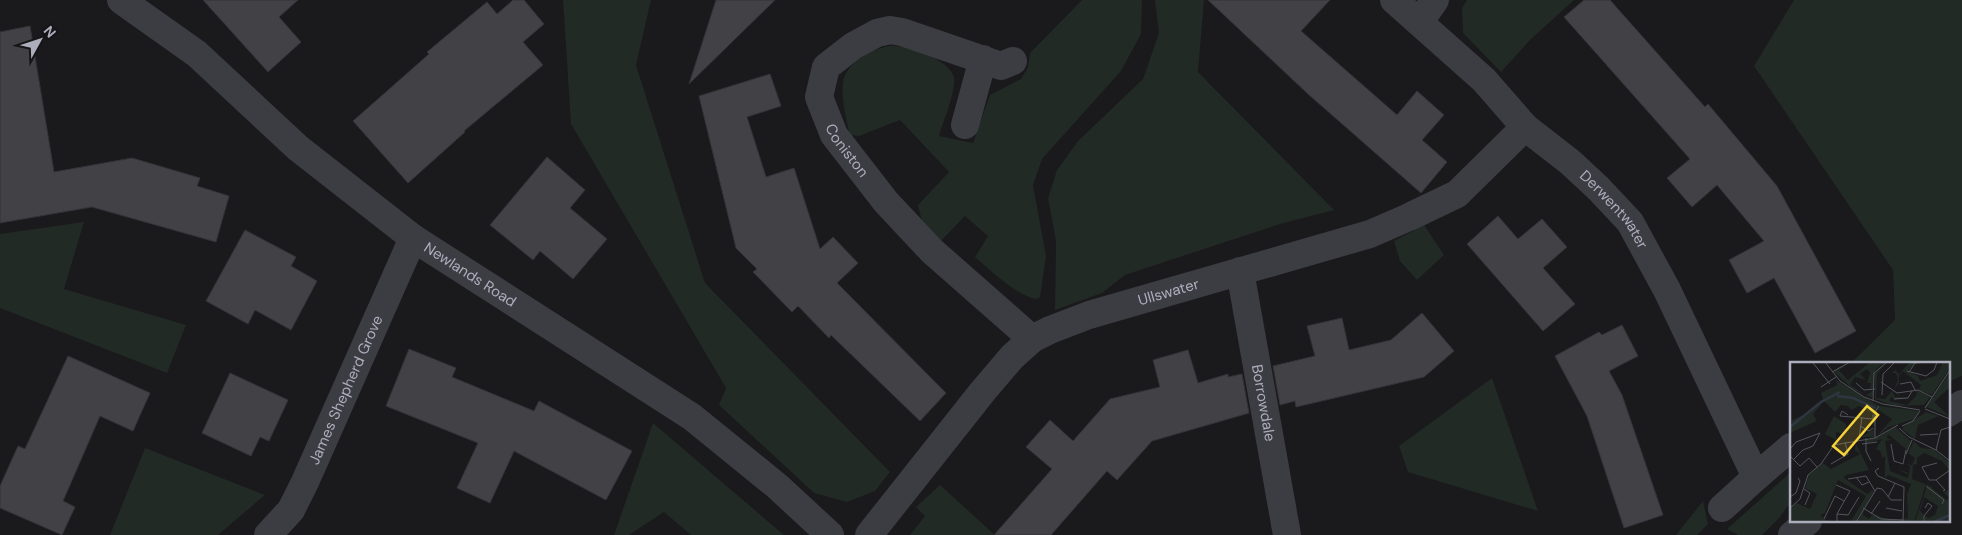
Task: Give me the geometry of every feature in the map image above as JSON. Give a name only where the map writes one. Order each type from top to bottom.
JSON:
[{"type":"street","name":"Newlands Road","points":[[121,0],[198,54],[298,148],[413,238],[692,417],[776,486],[830,535]]},
{"type":"street","name":"Derwentwater","points":[[1394,0],[1427,11],[1525,127],[1570,162],[1630,222],[1668,290],[1756,477]]},
{"type":"street","name":"Coniston","points":[[1013,61],[1001,66],[902,32],[890,30],[877,33],[852,46],[826,67],[819,97],[834,135],[886,202],[932,251],[1032,339]]},
{"type":"street","points":[[964,125],[983,60]]},
{"type":"street","name":"Ullswater","points":[[869,535],[983,391],[1012,357],[1032,339],[1089,315],[1370,234],[1457,194],[1525,127]]},
{"type":"street","name":"James Shepherd Grove","points":[[268,535],[291,510],[306,482],[413,238]]},
{"type":"street","name":"Borrowdale","points":[[1240,271],[1287,535]]},
{"type":"street","points":[[1950,412],[1962,404]]},
{"type":"street","points":[[1722,508],[1790,448]]},
{"type":"street","points":[[1792,535],[1807,522]]},
{"type":"shaded area","points":[[563,0],[651,0],[636,65],[705,283],[890,472],[875,491],[847,502],[814,493],[719,405],[726,388],[571,124]]},
{"type":"shaded area","points":[[1082,0],[1142,0],[1141,34],[1121,71],[1042,159],[1033,185],[1046,256],[1040,297],[1036,299],[1028,297],[1012,288],[975,257],[988,236],[965,216],[941,241],[923,226],[918,205],[949,172],[900,120],[859,136],[850,135],[843,102],[843,82],[845,75],[854,63],[875,50],[896,46],[906,47],[926,54],[944,64],[954,77],[952,97],[939,136],[973,143],[990,95],[1021,79],[1028,67],[1030,53]]},
{"type":"shaded area","points":[[1155,0],[1204,0],[1198,72],[1334,210],[1280,224],[1125,275],[1102,293],[1055,310],[1056,241],[1048,198],[1057,170],[1078,141],[1143,79],[1159,33]]},
{"type":"shaded area","points":[[1467,0],[1574,0],[1530,40],[1501,72],[1463,33],[1462,8]]},
{"type":"shaded area","points":[[1794,0],[1962,0],[1962,376],[1950,381],[1950,362],[1852,362],[1895,320],[1893,270],[1754,66]]},
{"type":"shaded area","points":[[84,222],[64,289],[186,325],[167,373],[0,308],[0,234]]},
{"type":"shaded area","points":[[1424,225],[1444,255],[1417,280],[1400,261],[1394,241]]},
{"type":"shaded area","points":[[1492,378],[1538,511],[1408,472],[1399,446]]},
{"type":"shaded area","points":[[653,423],[784,535],[691,535],[664,512],[629,535],[614,535]]},
{"type":"shaded area","points":[[145,448],[265,495],[218,535],[110,535]]},
{"type":"shaded area","points":[[1790,473],[1790,504],[1762,535],[1738,535],[1727,529]]},
{"type":"shaded area","points":[[940,485],[995,535],[910,535],[925,516],[916,507]]},
{"type":"shaded area","points":[[1703,501],[1708,524],[1697,535],[1676,535]]},
{"type":"building","points":[[203,0],[298,0],[279,17],[301,42],[268,72]]},
{"type":"building","points":[[513,0],[524,0],[544,24],[523,42],[543,65],[464,131],[408,183],[353,121],[429,54],[427,52],[487,2],[497,14]]},
{"type":"building","points":[[716,0],[775,0],[689,84]]},
{"type":"building","points":[[1208,0],[1330,0],[1301,31],[1397,115],[1417,91],[1444,115],[1422,140],[1447,162],[1421,193],[1308,94]]},
{"type":"building","points":[[1584,0],[1610,0],[1705,107],[1708,104],[1777,186],[1856,331],[1815,353],[1774,278],[1747,293],[1729,260],[1764,241],[1717,185],[1692,207],[1667,178],[1690,159],[1564,17]]},
{"type":"building","points":[[30,26],[54,172],[132,158],[200,178],[197,186],[229,196],[216,242],[92,207],[0,223],[0,32]]},
{"type":"building","points":[[770,74],[781,106],[747,117],[766,177],[794,168],[820,249],[833,237],[858,263],[837,283],[946,393],[920,421],[831,335],[829,338],[798,306],[792,312],[753,272],[757,269],[736,248],[699,96]]},
{"type":"building","points":[[547,157],[585,190],[570,208],[607,239],[573,279],[540,251],[533,260],[490,225]]},
{"type":"building","points":[[1498,216],[1518,239],[1542,219],[1567,247],[1543,268],[1575,304],[1543,331],[1467,244]]},
{"type":"building","points":[[245,230],[296,257],[291,266],[317,281],[291,330],[255,310],[248,324],[206,301]]},
{"type":"building","points":[[1422,313],[1454,351],[1424,377],[1296,407],[1295,401],[1280,405],[1273,366],[1315,356],[1307,326],[1342,318],[1349,350],[1391,340]]},
{"type":"building","points":[[1622,325],[1638,356],[1609,371],[1622,395],[1663,515],[1624,528],[1587,416],[1555,356],[1599,332],[1602,335]]},
{"type":"building","points":[[409,349],[456,368],[452,377],[534,411],[539,401],[632,451],[606,500],[514,451],[490,503],[457,488],[478,443],[386,406]]},
{"type":"building","points":[[1188,350],[1198,383],[1228,374],[1228,377],[1242,374],[1249,413],[1152,441],[1117,480],[1107,471],[1051,535],[994,535],[1052,469],[1026,447],[1050,420],[1073,441],[1110,399],[1160,387],[1153,360]]},
{"type":"building","points":[[68,356],[150,393],[133,431],[100,416],[63,501],[75,507],[62,535],[0,508],[0,486],[18,446],[25,449]]},
{"type":"building","points":[[230,373],[288,400],[269,441],[260,437],[251,456],[202,433]]}]
